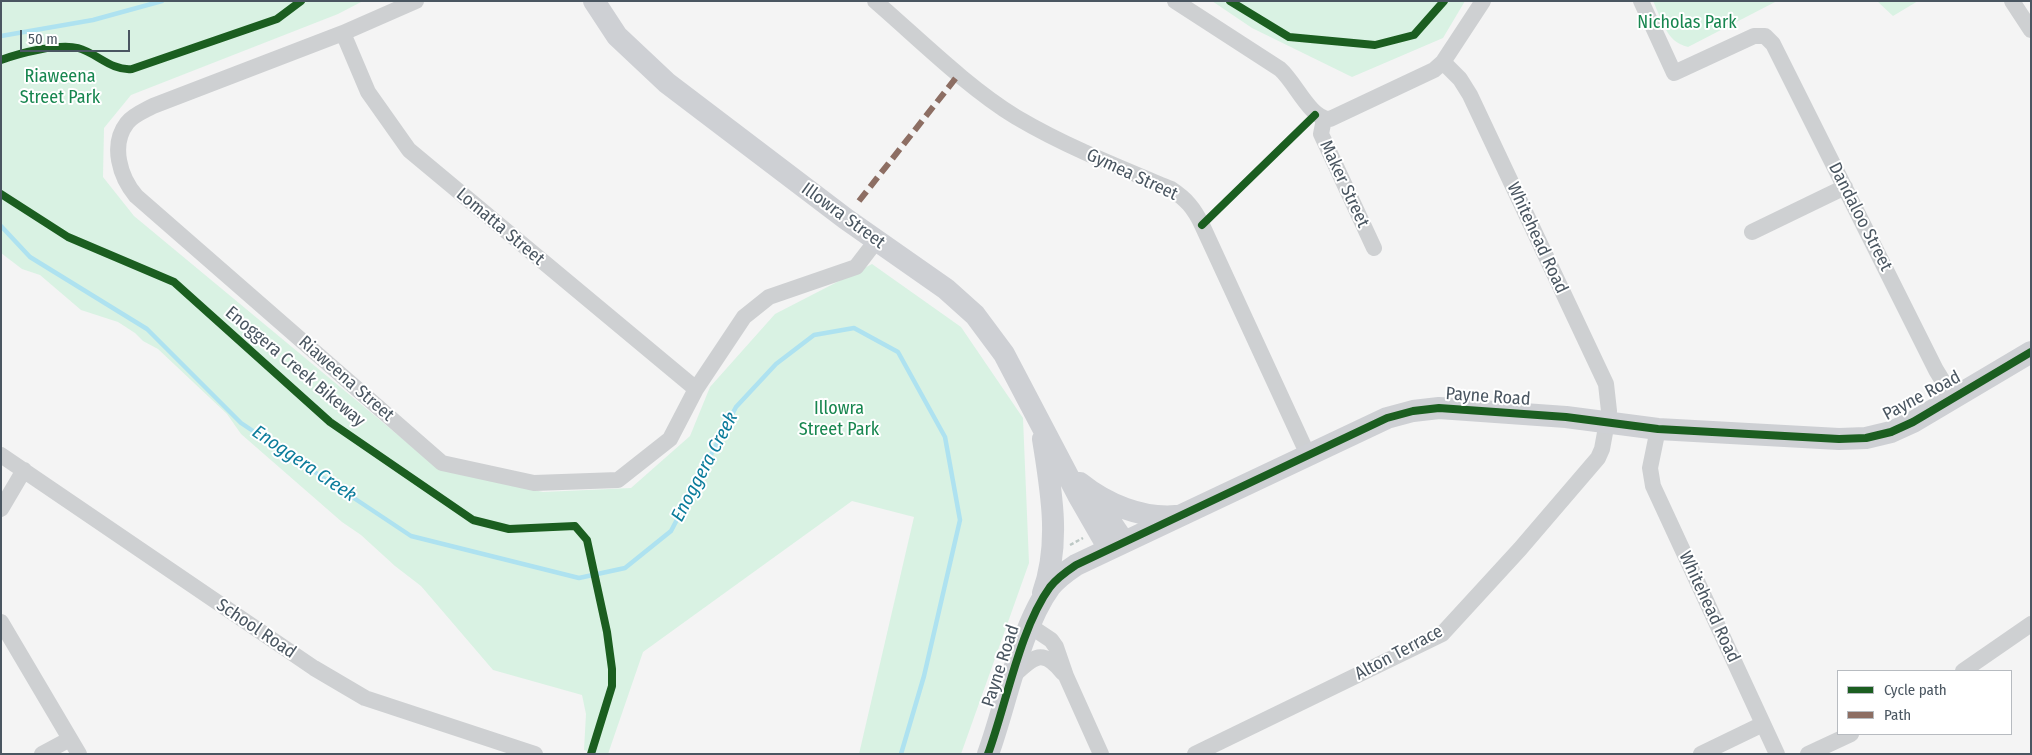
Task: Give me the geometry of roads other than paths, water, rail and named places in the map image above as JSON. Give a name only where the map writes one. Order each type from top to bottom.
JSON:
[{"type":"main road","name":"Illowra Street","points":[[594,1],[617,36],[667,83],[876,241],[946,289],[976,315],[1004,354],[1059,458],[1117,545]]},
{"type":"main road","name":"Payne Road","points":[[988,754],[1038,606],[1051,586],[1064,573],[1117,545],[1387,418],[1413,411],[1439,408],[1658,429],[1839,440],[1866,438],[1891,432],[1913,422],[2031,352]]},
{"type":"main road","points":[[1038,418],[1052,505],[1053,532],[1050,571],[1038,606]]},
{"type":"main road","name":"Illowra Street","points":[[1059,458],[1098,502],[1117,545]]},
{"type":"main road","points":[[1080,483],[1110,502],[1140,512],[1164,517],[1182,515]]},
{"type":"street","name":"Riaweena Street","points":[[416,1],[343,33],[136,114],[126,124],[118,147],[120,172],[126,184],[136,196],[442,464],[534,483],[618,480],[670,438],[696,390],[733,332],[755,308],[769,297],[790,288],[849,271],[856,267],[876,241]]},
{"type":"street","name":"Gymea Street","points":[[874,1],[959,74],[1014,116],[1062,143],[1171,189],[1186,199],[1202,225],[1308,455]]},
{"type":"street","points":[[1175,1],[1280,69],[1294,83],[1312,111],[1324,119],[1338,117],[1434,70],[1443,62],[1483,1]]},
{"type":"street","name":"Dandaloo Street","points":[[1641,1],[1674,73],[1754,36],[1766,36],[1773,44],[1936,370],[1954,398]]},
{"type":"street","points":[[2012,1],[2031,30]]},
{"type":"street","name":"Lomatta Street","points":[[343,33],[368,92],[409,150],[696,390]]},
{"type":"street","name":"Whitehead Road","points":[[1443,62],[1460,79],[1470,94],[1606,384],[1609,403],[1607,423]]},
{"type":"street","name":"Maker Street","points":[[1324,119],[1321,134],[1374,248]]},
{"type":"street","points":[[1752,232],[1845,187]]},
{"type":"street","name":"Alton Terrace","points":[[1195,754],[1442,634],[1520,549],[1590,468],[1602,449],[1607,423]]},
{"type":"street","name":"Whitehead Road","points":[[1658,429],[1650,468],[1653,486],[1777,754]]},
{"type":"street","name":"School Road","points":[[1,455],[314,668],[366,698],[535,754]]},
{"type":"street","points":[[1,508],[24,470]]},
{"type":"street","points":[[1,622],[79,754]]},
{"type":"street","points":[[1964,670],[2031,624]]},
{"type":"street","points":[[1030,626],[1051,640],[1056,647],[1066,676],[1101,754]]},
{"type":"street","points":[[1014,675],[1033,658],[1042,657],[1053,661],[1066,676]]},
{"type":"street","points":[[1700,754],[1763,724]]},
{"type":"street","points":[[1808,754],[1849,735]]},
{"type":"street","points":[[42,754],[70,739]]},
{"type":"waterway","name":"Enoggera Creek","points":[[1,36],[93,20],[162,1]]},
{"type":"waterway","name":"Enoggera Creek","points":[[1,226],[30,257],[147,329],[241,423],[411,536],[579,578],[625,568],[671,531],[736,407],[776,364],[814,335],[854,328],[898,352],[945,437],[960,520],[924,676],[901,754]]},
{"type":"park label","name":"Nicholas Park","points":[[1687,23]]},
{"type":"park label","name":"Riaweena Street Park","points":[[60,87]]},
{"type":"park label","name":"Illowra Street Park","points":[[839,419]]}]
